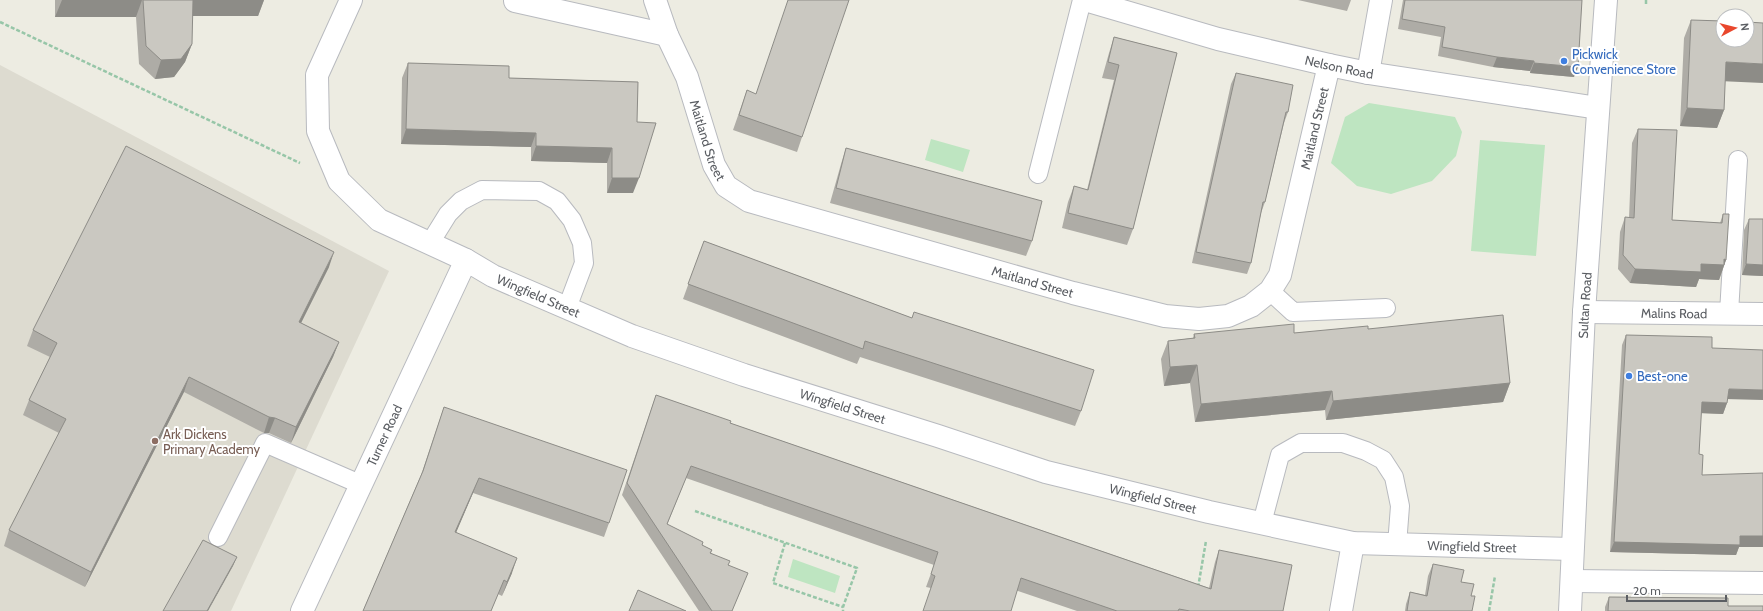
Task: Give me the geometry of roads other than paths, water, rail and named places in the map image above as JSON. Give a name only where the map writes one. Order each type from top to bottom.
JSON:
[{"type":"street","name":"Wingfield Street","points":[[351,0],[317,75],[318,131],[339,181],[379,220],[466,260],[493,276],[632,336],[744,375],[938,436],[1046,472],[1209,512],[1353,543],[1572,549]]},
{"type":"street","points":[[515,0],[667,35]]},
{"type":"street","name":"Maitland Street","points":[[655,0],[667,35],[687,77],[714,165],[726,186],[749,201],[1066,291],[1164,316],[1199,319],[1228,316],[1251,306],[1270,291],[1280,275],[1329,65]]},
{"type":"street","points":[[1368,73],[1381,0]]},
{"type":"street","name":"Sultan Road","points":[[1570,611],[1584,312],[1606,0]]},
{"type":"street","name":"Nelson Road","points":[[1090,1],[1218,38],[1329,65],[1368,73],[1598,108]]},
{"type":"street","name":"Turner Road","points":[[302,611],[466,260]]},
{"type":"street","name":"Malins Road","points":[[1584,312],[1763,314]]},
{"type":"street","points":[[1341,611],[1353,543]]},
{"type":"street","points":[[1572,581],[1763,583]]},
{"type":"lane","points":[[1038,174],[1090,1]]},
{"type":"lane","points":[[1729,313],[1738,160]]},
{"type":"lane","points":[[430,243],[448,214],[461,201],[482,190],[539,191],[557,201],[572,220],[582,243],[584,263],[567,308]]},
{"type":"lane","points":[[1270,291],[1293,312],[1386,308]]},
{"type":"lane","points":[[218,538],[266,443],[362,485]]},
{"type":"lane","points":[[1262,523],[1280,454],[1301,444],[1343,443],[1366,451],[1383,460],[1394,477],[1400,506],[1398,545]]},
{"type":"place","name":"Pickwick Convenience Store","points":[[1564,61]]},
{"type":"place","name":"Best-one","points":[[1629,376]]},
{"type":"place","name":"Ark Dickens Primary Academy","points":[[155,441]]}]
